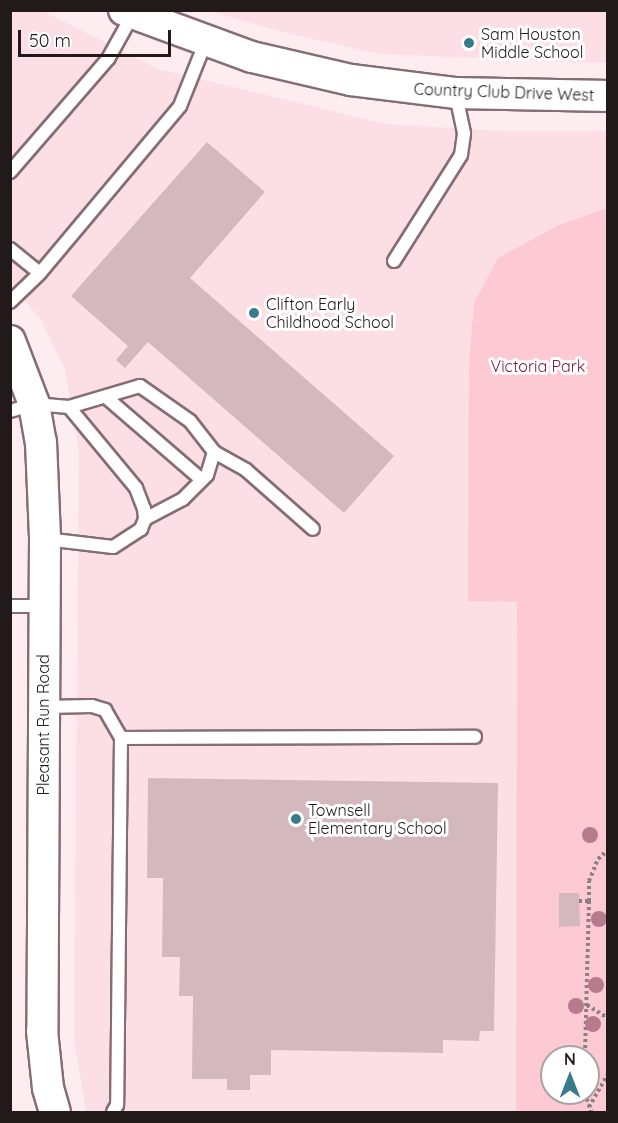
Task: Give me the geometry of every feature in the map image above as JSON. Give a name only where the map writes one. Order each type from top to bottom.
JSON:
[{"type":"street","name":"Country Club Drive West","points":[[128,12],[252,57],[351,80],[456,93],[608,96]]},
{"type":"street","name":"Pleasant Run Road","points":[[10,341],[22,408],[41,442],[45,539],[42,1031],[48,1088],[55,1113]]},
{"type":"lane","points":[[10,172],[108,59],[128,12]]},
{"type":"lane","points":[[10,302],[40,273],[180,106],[206,41]]},
{"type":"lane","points":[[394,261],[461,155],[464,133],[456,93]]},
{"type":"lane","points":[[10,249],[40,273]]},
{"type":"lane","points":[[22,408],[69,407],[107,398],[140,386],[190,421],[214,452],[246,471],[313,529]]},
{"type":"lane","points":[[107,398],[202,480]]},
{"type":"lane","points":[[45,539],[113,547],[141,529],[145,519],[136,488],[69,407]]},
{"type":"lane","points":[[145,519],[183,499],[207,475],[214,452]]},
{"type":"lane","points":[[10,606],[44,606]]},
{"type":"lane","points":[[43,707],[92,706],[105,710],[122,738],[117,1105],[113,1113]]},
{"type":"lane","points":[[122,738],[475,737]]},
{"type":"path","points":[[608,738],[608,840]]},
{"type":"path","points":[[585,1045],[589,881],[598,859],[608,850]]},
{"type":"path","points":[[579,901],[589,901]]},
{"type":"path","points":[[586,1005],[608,1018]]},
{"type":"path","points":[[590,1110],[608,1074]]},
{"type":"shaded area","points":[[11,11],[42,11],[159,69],[385,124],[504,131],[607,131],[607,208],[559,225],[468,601],[517,602],[516,1112],[86,1112],[74,1037],[79,451],[65,369],[42,322],[11,282]]},
{"type":"shaded area","name":"Sam Houston Middle School","points":[[209,11],[607,11],[607,63],[380,54],[282,32]]},
{"type":"green space","name":"Victoria Park","points":[[607,208],[607,1112],[516,1112],[517,602],[468,601],[469,365],[474,303],[498,258],[559,225]]},
{"type":"building","points":[[207,142],[265,192],[190,278],[394,456],[344,513],[148,342],[125,368],[116,360],[128,346],[71,296]]},
{"type":"building","points":[[148,778],[498,783],[494,1031],[480,1031],[479,1041],[443,1040],[443,1053],[271,1050],[271,1075],[250,1075],[250,1090],[227,1090],[227,1079],[192,1079],[193,996],[179,996],[180,957],[162,957],[163,878],[147,878]]},
{"type":"building","points":[[559,893],[579,893],[580,926],[559,927]]},
{"type":"place","name":"Sam Houston Middle School","points":[[469,43]]},
{"type":"place","name":"Clifton Early Childhood School","points":[[254,313]]},
{"type":"place","name":"Townsell Elementary School","points":[[296,819]]}]
